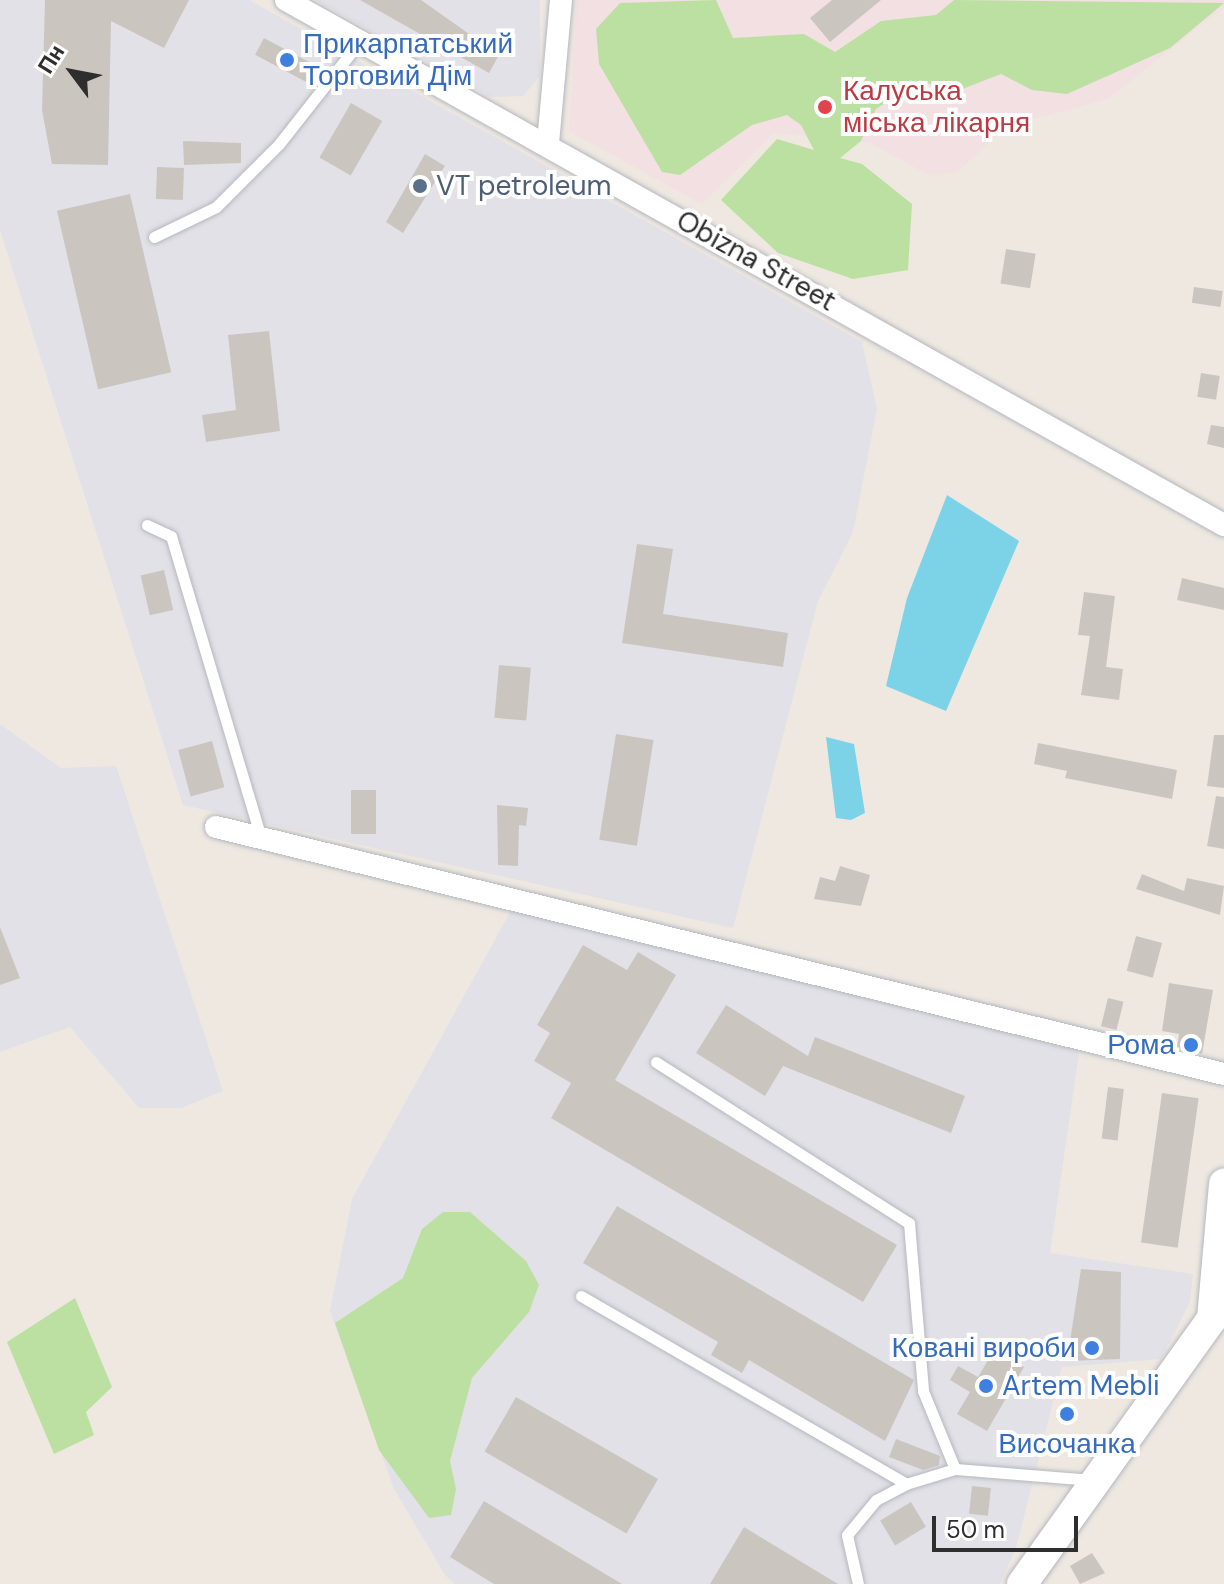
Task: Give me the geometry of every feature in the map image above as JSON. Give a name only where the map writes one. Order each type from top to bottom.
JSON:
[{"type":"main road","points":[[1022,1584],[1218,1312],[1224,1184]]},
{"type":"street","name":"Obizna Street","points":[[286,0],[548,143],[1224,525]]},
{"type":"street","points":[[548,143],[562,0]]},
{"type":"street","points":[[216,827],[1224,1074]]},
{"type":"lane","points":[[154,237],[216,207],[279,144],[360,41]]},
{"type":"lane","points":[[147,525],[171,536],[261,838]]},
{"type":"lane","points":[[656,1062],[909,1223],[923,1391],[955,1469]]},
{"type":"lane","points":[[581,1296],[906,1484]]},
{"type":"lane","points":[[858,1584],[847,1535],[876,1500],[906,1484],[955,1469],[1096,1480]]},
{"type":"shaded area","points":[[0,0],[249,0],[862,342],[877,409],[853,532],[818,601],[733,928],[183,805],[0,230]]},
{"type":"shaded area","points":[[315,0],[540,0],[540,76],[523,96],[490,97]]},
{"type":"shaded area","name":"Калуська міська лікарня","points":[[577,0],[1224,0],[1224,7],[1108,99],[1009,125],[957,172],[927,174],[870,143],[774,133],[702,204],[569,131]]},
{"type":"shaded area","points":[[0,724],[61,768],[116,766],[223,1091],[181,1108],[139,1108],[70,1027],[0,1052]]},
{"type":"shaded area","points":[[513,907],[1080,1046],[1050,1253],[1193,1274],[1190,1302],[1161,1359],[1062,1367],[1016,1548],[1000,1584],[455,1584],[445,1575],[394,1489],[330,1311],[352,1199]]},
{"type":"green space","name":"Калуська міська лікарня","points":[[716,0],[733,38],[804,34],[835,52],[881,21],[936,15],[954,0],[1224,3],[1170,48],[1067,94],[1032,90],[1001,74],[952,93],[920,80],[876,109],[861,141],[840,158],[862,164],[912,204],[908,270],[853,279],[778,253],[721,200],[777,139],[814,150],[801,125],[787,115],[752,125],[680,175],[662,172],[599,64],[596,29],[620,3]]},
{"type":"green space","points":[[443,1212],[470,1212],[526,1261],[539,1285],[529,1312],[472,1378],[450,1461],[456,1489],[451,1515],[429,1518],[379,1450],[335,1323],[403,1278],[422,1229]]},
{"type":"green space","points":[[75,1298],[112,1387],[86,1412],[94,1435],[54,1454],[7,1342]]},
{"type":"water","points":[[947,495],[1019,541],[946,711],[886,686],[907,598]]},
{"type":"water","points":[[826,737],[854,744],[865,813],[851,820],[836,818]]},
{"type":"building","points":[[45,0],[189,0],[164,48],[111,21],[108,165],[52,164],[42,110]]},
{"type":"building","points":[[360,0],[421,0],[499,55],[489,73]]},
{"type":"building","points":[[832,0],[881,0],[830,42],[810,18]]},
{"type":"building","name":"Прикарпатський Торговий Дім","points":[[264,38],[317,66],[308,83],[255,55]]},
{"type":"building","points":[[351,103],[382,121],[351,176],[320,158]]},
{"type":"building","points":[[183,141],[241,143],[241,163],[184,165]]},
{"type":"building","points":[[425,154],[445,166],[403,233],[386,222]]},
{"type":"building","points":[[157,167],[184,168],[183,200],[156,199]]},
{"type":"building","points":[[130,194],[171,372],[98,389],[57,211]]},
{"type":"building","points":[[1006,249],[1036,254],[1030,288],[1001,284]]},
{"type":"building","points":[[1194,287],[1223,291],[1220,307],[1192,303]]},
{"type":"building","points":[[269,331],[280,431],[206,442],[202,415],[236,410],[228,335]]},
{"type":"building","points":[[1201,373],[1220,376],[1216,400],[1197,397]]},
{"type":"building","points":[[1211,425],[1224,427],[1224,448],[1207,444]]},
{"type":"building","points":[[637,544],[673,549],[663,614],[788,633],[783,667],[622,643]]},
{"type":"building","points":[[164,570],[173,610],[150,615],[141,575]]},
{"type":"building","points":[[1182,578],[1224,588],[1224,610],[1177,600]]},
{"type":"building","points":[[1084,592],[1115,596],[1106,667],[1123,669],[1119,700],[1081,695],[1090,636],[1078,635]]},
{"type":"building","points":[[499,665],[531,668],[526,721],[494,718]]},
{"type":"building","points":[[616,734],[654,740],[637,846],[599,840]]},
{"type":"building","points":[[1214,735],[1224,735],[1224,788],[1207,786]]},
{"type":"building","points":[[212,741],[224,787],[191,796],[178,750]]},
{"type":"building","points":[[1038,743],[1177,770],[1172,799],[1065,778],[1067,771],[1034,764]]},
{"type":"building","points":[[351,790],[376,790],[376,834],[351,834]]},
{"type":"building","points":[[1216,796],[1224,797],[1224,849],[1207,846]]},
{"type":"building","points":[[497,805],[528,808],[526,826],[519,825],[518,866],[498,865]]},
{"type":"building","points":[[840,866],[870,875],[861,906],[814,899],[820,877],[835,881]]},
{"type":"building","points":[[1142,874],[1184,891],[1187,878],[1224,886],[1220,915],[1136,889]]},
{"type":"building","points":[[0,927],[20,978],[0,985]]},
{"type":"building","points":[[1136,936],[1162,943],[1153,978],[1127,971]]},
{"type":"building","points":[[583,945],[627,970],[638,952],[676,975],[615,1080],[897,1245],[863,1302],[551,1118],[571,1083],[534,1061],[550,1033],[537,1025]]},
{"type":"building","points":[[1169,983],[1213,990],[1202,1054],[1177,1048],[1179,1034],[1162,1031]]},
{"type":"building","points":[[1108,998],[1124,1002],[1117,1030],[1101,1026]]},
{"type":"building","points":[[726,1005],[808,1056],[815,1037],[965,1096],[951,1133],[783,1066],[765,1096],[696,1053]]},
{"type":"building","points":[[1108,1087],[1124,1089],[1118,1141],[1102,1139]]},
{"type":"building","points":[[1162,1093],[1199,1098],[1178,1248],[1141,1243]]},
{"type":"building","points":[[617,1206],[914,1380],[885,1441],[749,1360],[742,1373],[711,1355],[718,1342],[583,1263]]},
{"type":"building","points":[[1081,1269],[1121,1272],[1120,1359],[1067,1361]]},
{"type":"building","name":"Artem Mebli","points":[[994,1350],[1024,1367],[987,1431],[957,1414],[970,1392],[950,1380],[958,1366],[978,1377]]},
{"type":"building","points":[[516,1397],[658,1479],[627,1534],[484,1452]]},
{"type":"building","points":[[896,1439],[940,1456],[939,1465],[923,1470],[889,1457]]},
{"type":"building","points":[[972,1486],[991,1488],[988,1516],[969,1514]]},
{"type":"building","points":[[484,1501],[622,1584],[494,1584],[450,1557]]},
{"type":"building","points":[[911,1502],[926,1527],[895,1545],[880,1521]]},
{"type":"building","points":[[744,1527],[838,1584],[710,1584]]},
{"type":"building","points":[[1092,1553],[1105,1573],[1080,1584],[1070,1566]]},
{"type":"place","name":"Прикарпатський Торговий Дім","points":[[287,60]]},
{"type":"place","name":"Калуська міська лікарня","points":[[825,107]]},
{"type":"place","name":"VT petroleum","points":[[420,186]]},
{"type":"place","name":"Рома","points":[[1191,1045]]},
{"type":"place","name":"Ковані вироби","points":[[1092,1348]]},
{"type":"place","name":"Artem Mebli","points":[[986,1386]]},
{"type":"place","name":"Височанка","points":[[1067,1414]]}]
